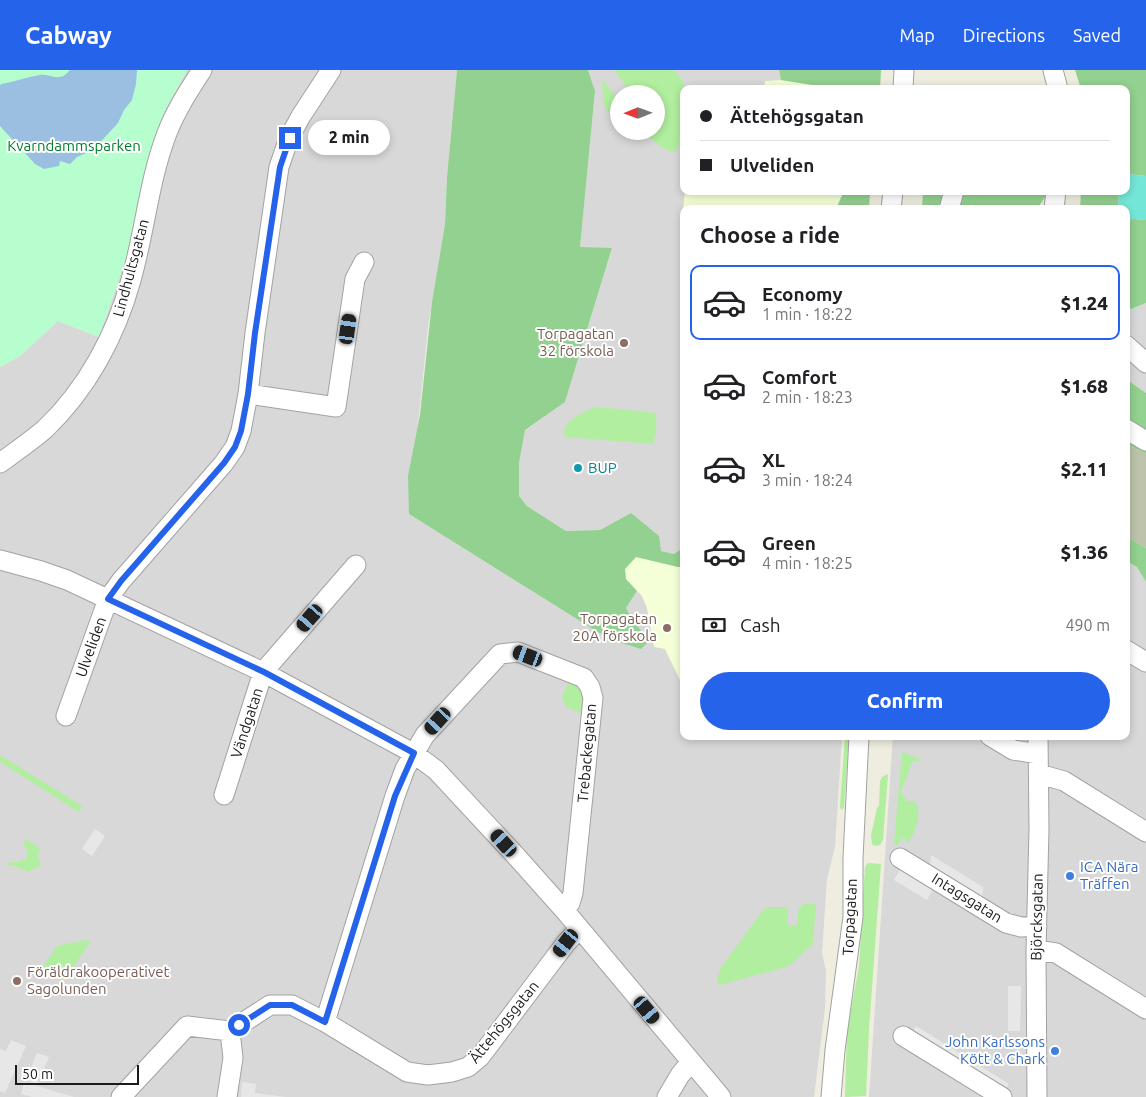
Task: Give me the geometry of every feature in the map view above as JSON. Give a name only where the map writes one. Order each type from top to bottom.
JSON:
[{"type":"street","name":"Lindhultsgatan","points":[[0,463],[46,428],[79,391],[92,372],[114,329],[131,280],[159,159],[167,133],[179,108],[202,70]]},
{"type":"street","name":"Ulveliden","points":[[66,716],[108,599],[121,581],[224,463],[235,447],[241,431],[248,394],[255,333],[280,167],[290,138],[301,116],[331,70]]},
{"type":"street","points":[[902,85],[904,70]]},
{"type":"street","points":[[1053,70],[1057,85]]},
{"type":"street","points":[[248,394],[336,407],[356,279],[364,262]]},
{"type":"street","points":[[1130,348],[1146,363]]},
{"type":"street","points":[[1130,431],[1146,441]]},
{"type":"street","points":[[0,560],[41,571],[108,599],[264,672],[414,753],[443,777],[564,911],[721,1097]]},
{"type":"street","name":"Vändgatan","points":[[224,796],[264,672],[356,565]]},
{"type":"street","name":"Trebackegatan","points":[[325,1022],[395,796],[414,753],[425,735],[500,654],[518,652],[584,678],[590,687],[593,698],[573,893],[570,903],[564,911]]},
{"type":"street","points":[[1130,652],[1146,662]]},
{"type":"street","name":"Torpagatan","points":[[831,1097],[835,1050],[853,917],[852,858],[859,740]]},
{"type":"street","points":[[997,740],[1013,750],[1038,745]]},
{"type":"street","name":"Björcksgatan","points":[[1036,1097],[1038,745]]},
{"type":"street","points":[[1039,774],[1064,781],[1146,832]]},
{"type":"street","name":"Intagsgatan","points":[[900,858],[1006,923],[1021,927],[1037,926]]},
{"type":"street","name":"Ättehögsgatan","points":[[230,1031],[270,1005],[292,1005],[325,1022],[407,1072],[428,1075],[452,1072],[468,1067],[480,1057],[566,943],[579,929]]},
{"type":"street","points":[[1036,950],[1056,953],[1146,1009]]},
{"type":"street","points":[[121,1097],[187,1026],[230,1031],[233,1053],[227,1097]]},
{"type":"street","points":[[904,1036],[1002,1097]]},
{"type":"street","points":[[667,1097],[680,1075],[691,1062]]},
{"type":"shaded area","points":[[70,70],[137,70],[132,100],[124,110],[118,123],[93,150],[77,157],[70,164],[60,161],[59,166],[44,169],[35,164],[0,126],[0,86],[1,84],[40,75],[60,77]]},
{"type":"shaded area","points":[[187,70],[457,70],[447,177],[445,224],[428,327],[409,514],[609,639],[648,641],[626,608],[637,591],[680,567],[680,740],[842,740],[835,847],[827,879],[822,953],[826,971],[825,1008],[814,1097],[0,1097],[0,367],[20,356],[58,321],[99,337],[128,252],[149,154],[164,112]]},
{"type":"shaded area","points":[[588,70],[779,70],[781,80],[813,85],[680,85],[680,195],[842,195],[838,205],[680,205],[680,550],[674,554],[661,551],[631,513],[600,530],[566,531],[527,506],[519,496],[519,463],[525,430],[565,402],[612,249],[580,247],[595,91]]},
{"type":"shaded area","points":[[781,80],[813,85],[764,85],[765,81]]},
{"type":"shaded area","points":[[1130,174],[1146,176],[1146,220],[1130,218],[1130,205],[1118,205],[1119,195],[1130,195]]},
{"type":"shaded area","points":[[685,195],[842,195],[838,205],[684,205]]},
{"type":"shaded area","points":[[1146,303],[1146,393],[1130,382],[1130,309]]},
{"type":"shaded area","points":[[1130,446],[1146,454],[1146,548],[1130,538]]},
{"type":"shaded area","name":"Torpagatan 20A förskola","points":[[636,557],[680,567],[680,680],[665,649],[654,647],[647,608],[642,596],[626,579],[625,569]]},
{"type":"shaded area","points":[[1130,563],[1137,567],[1146,582],[1146,1097],[869,1097],[893,740],[1130,740]]},
{"type":"shaded area","points":[[95,829],[105,836],[92,856],[82,849]]},
{"type":"shaded area","points":[[931,855],[983,887],[982,898],[930,867]]},
{"type":"shaded area","points":[[900,869],[933,889],[927,900],[894,880]]},
{"type":"shaded area","points":[[1008,986],[1021,986],[1020,1031],[1008,1031]]},
{"type":"shaded area","points":[[916,1026],[1009,1084],[1003,1093],[910,1036]]},
{"type":"shaded area","points":[[11,1040],[26,1046],[5,1093],[0,1091],[0,1049],[6,1051]]},
{"type":"shaded area","points":[[37,1053],[49,1057],[37,1084],[26,1080]]},
{"type":"shaded area","points":[[24,1082],[74,1097],[32,1097],[21,1094]]},
{"type":"shaded area","points":[[242,1082],[256,1084],[255,1093],[286,1097],[241,1097]]},
{"type":"green space","name":"Kvarndammsparken","points":[[0,70],[187,70],[164,112],[149,154],[128,252],[99,337],[58,321],[20,356],[0,367]]},
{"type":"green space","points":[[457,70],[588,70],[595,91],[580,247],[612,248],[565,402],[525,430],[519,463],[519,496],[527,506],[566,531],[600,530],[631,513],[659,536],[661,551],[674,554],[680,550],[680,567],[636,557],[625,569],[626,579],[637,591],[626,608],[649,641],[641,649],[609,639],[409,514],[408,476],[420,415],[432,302],[445,224],[447,177]]},
{"type":"green space","points":[[614,70],[673,70],[684,82],[684,85],[680,85],[679,145],[675,152],[666,150],[653,140],[665,140],[665,85],[625,85]]},
{"type":"green space","points":[[779,70],[881,70],[880,85],[813,85],[781,80]]},
{"type":"green space","points":[[1075,70],[1146,70],[1146,176],[1130,174],[1130,85],[1080,85]]},
{"type":"green space","points":[[602,81],[610,89],[610,112],[604,105]]},
{"type":"green space","points":[[842,195],[870,195],[869,205],[838,205]]},
{"type":"green space","points":[[923,195],[1046,195],[1040,205],[922,205]]},
{"type":"green space","points":[[1081,195],[1119,195],[1118,205],[1080,205]]},
{"type":"green space","points":[[1146,214],[1146,303],[1130,309],[1130,218],[1145,220]]},
{"type":"green space","points":[[1130,382],[1146,393],[1146,454],[1130,446]]},
{"type":"green space","points":[[597,407],[656,413],[654,441],[652,444],[565,437],[564,431],[569,422],[580,414]]},
{"type":"green space","points":[[1130,538],[1146,548],[1146,582],[1137,567],[1130,563]]},
{"type":"green space","points":[[570,680],[575,681],[583,694],[583,714],[566,707],[562,697]]},
{"type":"green space","points":[[845,740],[849,740],[844,808],[841,810]]},
{"type":"green space","points":[[902,752],[919,758],[919,762],[913,760],[901,792],[907,801],[915,801],[918,817],[916,828],[909,842],[902,838],[897,846],[894,844]]},
{"type":"green space","points":[[0,755],[82,806],[79,812],[0,762]]},
{"type":"green space","points":[[888,774],[883,840],[880,845],[875,846],[872,844],[871,836],[879,806],[880,781],[882,777]]},
{"type":"green space","points":[[26,839],[40,848],[38,857],[41,865],[28,872],[8,865],[10,862],[20,862],[27,857],[27,849],[23,845]]},
{"type":"green space","points":[[868,863],[881,864],[866,1096],[845,1097],[847,1030],[859,967],[865,867]]},
{"type":"green space","points":[[803,904],[816,904],[813,944],[790,965],[718,984],[717,979],[720,969],[763,910],[769,907],[788,907],[788,925],[797,926],[798,911]]},
{"type":"green space","points":[[85,940],[91,941],[64,980],[43,967],[57,946]]},
{"type":"place","name":"Torpagatan 32 förskola","points":[[624,343]]},
{"type":"place","name":"BUP","points":[[578,468]]},
{"type":"place","name":"Torpagatan 20A förskola","points":[[667,628]]},
{"type":"place","name":"ICA Nära Träffen","points":[[1070,876]]},
{"type":"place","name":"Föräldrakooperativet Sagolunden","points":[[17,981]]},
{"type":"place","name":"John Karlssons Kött & Chark","points":[[1055,1051]]},
{"type":"route","points":[[239,1025],[270,1005],[292,1005],[325,1022],[395,796],[414,753],[264,672],[108,599],[121,581],[224,463],[235,447],[241,431],[248,394],[255,333],[280,167],[290,138]]}]
